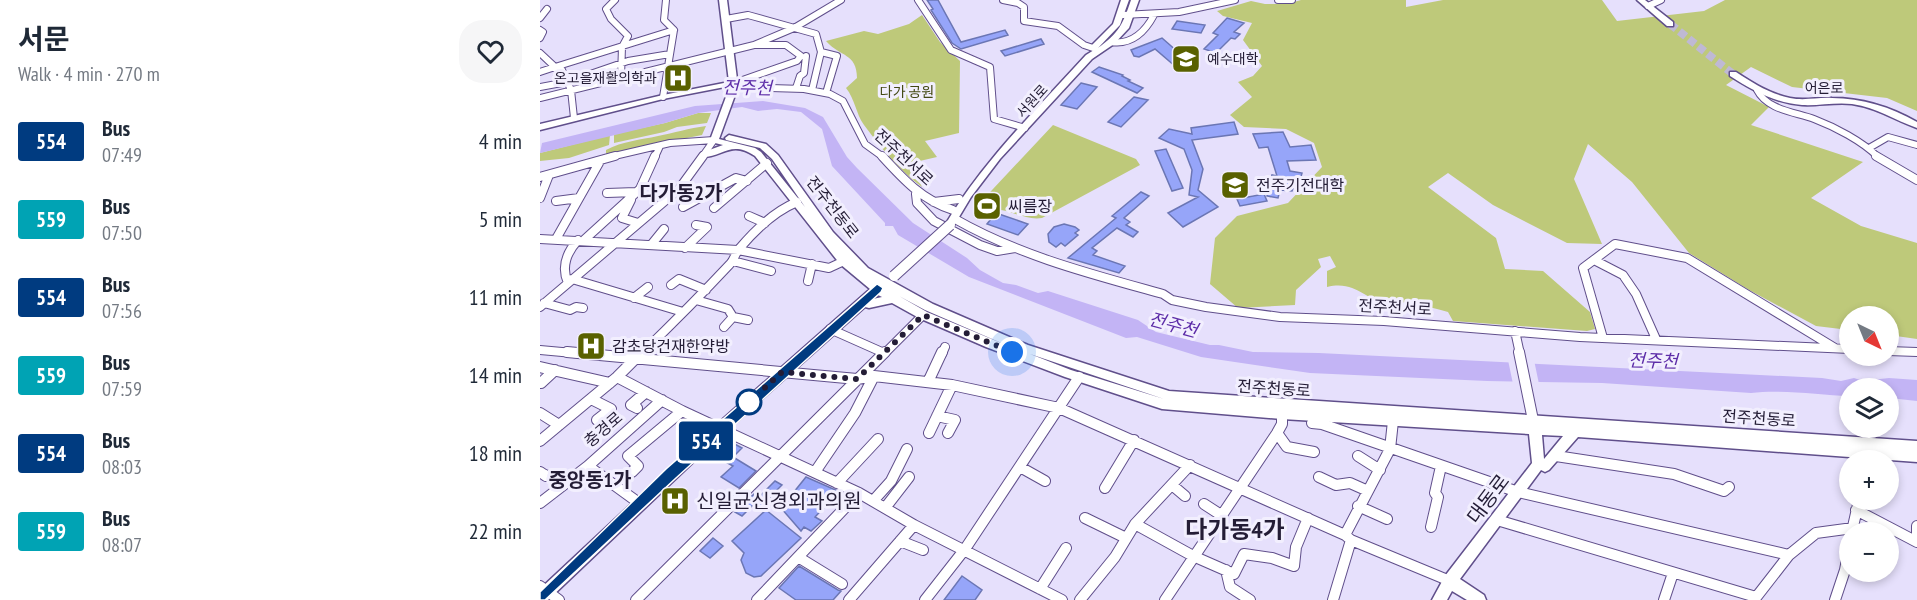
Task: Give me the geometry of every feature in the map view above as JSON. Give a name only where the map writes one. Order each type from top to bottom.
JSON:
[{"type":"street","points":[[615,0],[606,9],[611,19],[628,36],[622,46],[621,77]]},
{"type":"street","points":[[666,0],[664,20],[674,30]]},
{"type":"street","points":[[542,305],[679,189],[716,136],[734,88],[723,0]]},
{"type":"street","points":[[540,98],[754,45],[796,27],[841,0]]},
{"type":"street","points":[[918,0],[938,31],[957,54],[982,61],[990,67],[994,119],[1022,128]]},
{"type":"street","points":[[1003,0],[1018,3],[1024,7],[1024,21],[1058,26],[1084,45],[1093,48]]},
{"type":"street","name":"서원로","points":[[951,219],[997,157],[1084,55],[1116,25],[1125,0]]},
{"type":"street","name":"서원로","points":[[951,219],[958,199],[993,154],[1022,128],[1089,57],[1111,42],[1126,26],[1135,0]]},
{"type":"street","points":[[1120,15],[1154,15],[1204,10],[1235,0]]},
{"type":"street","points":[[1278,0],[1293,0]]},
{"type":"street","points":[[1641,0],[1670,24]]},
{"type":"street","points":[[1648,6],[1661,0]]},
{"type":"street","points":[[540,18],[547,9]]},
{"type":"street","points":[[726,19],[748,15],[816,34],[821,52],[812,90]]},
{"type":"street","points":[[1111,42],[1117,44],[1136,37],[1146,29],[1154,15]]},
{"type":"street","points":[[540,30],[543,32],[540,38]]},
{"type":"street","points":[[540,72],[674,30]]},
{"type":"street","points":[[663,97],[674,30]]},
{"type":"street","points":[[734,88],[797,60],[801,56],[789,46],[781,44],[763,47],[754,45]]},
{"type":"street","points":[[821,52],[837,56],[826,93]]},
{"type":"street","points":[[540,53],[555,67],[562,70],[571,90],[574,118]]},
{"type":"street","points":[[540,87],[567,82],[621,63],[670,54]]},
{"type":"street","points":[[796,88],[800,76],[804,73],[806,56]]},
{"type":"street","name":"어은로","points":[[1732,74],[1757,90],[1801,102],[1844,101],[1877,106],[1917,125]]},
{"type":"street","name":"전주천서로","points":[[540,127],[663,97],[734,88],[812,90],[840,99],[864,143],[877,150],[916,194],[934,202],[951,219],[1015,248],[1085,272],[1163,294],[1172,300],[1206,307],[1280,316],[1384,321],[1516,335],[1656,339],[1836,349]]},
{"type":"street","points":[[1757,90],[1760,96],[1785,111],[1814,119],[1869,148],[1877,157],[1917,180]]},
{"type":"street","name":"전주천동로","points":[[716,136],[734,145],[752,150],[767,164],[844,261],[885,281],[929,307],[1024,348],[1169,396],[1534,420],[1853,450]]},
{"type":"street","name":"전주천동로","points":[[540,177],[660,146],[716,136],[763,146],[775,157],[838,243],[864,271],[885,281],[895,298],[923,315],[990,344],[1079,377],[1162,404],[1393,421],[1534,420],[1575,432],[1844,450]]},
{"type":"street","points":[[1869,148],[1888,137],[1917,145]]},
{"type":"street","points":[[704,155],[734,145]]},
{"type":"street","points":[[638,223],[625,221],[621,217],[642,184],[660,146]]},
{"type":"street","points":[[556,239],[598,163]]},
{"type":"street","points":[[714,208],[767,164]]},
{"type":"street","points":[[540,198],[549,175]]},
{"type":"street","points":[[683,207],[736,178],[747,181]]},
{"type":"street","points":[[607,193],[634,194]]},
{"type":"street","points":[[556,201],[581,194]]},
{"type":"street","points":[[634,194],[568,251],[564,278],[683,312]]},
{"type":"street","points":[[916,194],[917,202],[934,221],[997,251],[1015,248]]},
{"type":"street","name":"전주천서로","points":[[934,202],[958,199]]},
{"type":"street","name":"전주천동로","points":[[738,250],[783,208],[797,202]]},
{"type":"street","points":[[749,216],[765,224]]},
{"type":"street","points":[[559,600],[542,592],[951,219]]},
{"type":"street","points":[[685,248],[706,226],[696,225]]},
{"type":"street","points":[[651,245],[664,229]]},
{"type":"street","points":[[540,239],[738,250],[829,268],[844,261]]},
{"type":"street","points":[[1603,338],[1583,268],[1615,244],[1687,258],[1836,349]]},
{"type":"street","points":[[540,441],[637,358],[706,290],[733,261],[738,250]]},
{"type":"street","points":[[1593,260],[1623,275],[1636,294],[1656,339]]},
{"type":"street","points":[[733,261],[771,271]]},
{"type":"street","points":[[808,281],[812,264]]},
{"type":"street","points":[[670,285],[679,279],[706,290]]},
{"type":"street","points":[[634,298],[648,287]]},
{"type":"street","points":[[863,301],[869,304],[895,298]]},
{"type":"street","points":[[696,300],[728,309],[733,317],[748,320]]},
{"type":"street","points":[[542,305],[570,310],[576,307],[583,308]]},
{"type":"street","points":[[636,600],[923,315]]},
{"type":"street","points":[[724,327],[733,317]]},
{"type":"street","points":[[830,329],[884,353]]},
{"type":"street","points":[[1516,335],[1534,420],[1538,464],[1545,466],[1575,432]]},
{"type":"street","points":[[928,382],[945,347]]},
{"type":"street","points":[[540,350],[857,379],[874,376],[928,382],[1059,408],[1450,581],[1479,600]]},
{"type":"street","points":[[552,351],[540,366],[614,380],[646,392],[859,493],[914,525],[1062,600]]},
{"type":"street","points":[[1899,351],[1917,352]]},
{"type":"street","points":[[542,383],[555,370]]},
{"type":"street","points":[[815,472],[852,418],[870,388],[874,376]]},
{"type":"street","points":[[925,600],[965,549],[1079,377]]},
{"type":"street","points":[[929,433],[952,385]]},
{"type":"street","name":"충경로","points":[[637,408],[631,405],[646,392]]},
{"type":"street","points":[[591,399],[611,409],[597,420]]},
{"type":"street","name":"충경로","points":[[639,503],[588,466],[662,400]]},
{"type":"street","points":[[632,472],[638,466],[628,456],[682,411]]},
{"type":"street","points":[[540,413],[559,425]]},
{"type":"street","points":[[1165,600],[1277,433],[1282,424],[1282,414]]},
{"type":"street","points":[[937,416],[954,420],[948,433]]},
{"type":"street","points":[[1333,600],[1358,506],[1390,449],[1393,421]]},
{"type":"street","points":[[1312,423],[1322,424],[1518,492],[1789,555]]},
{"type":"street","points":[[1277,433],[1287,447],[1314,452]]},
{"type":"street","points":[[837,483],[878,439]]},
{"type":"street","points":[[1105,488],[1134,440]]},
{"type":"street","name":"전주천동로","points":[[1888,450],[1917,446]]},
{"type":"street","points":[[873,501],[891,480],[907,449]]},
{"type":"street","name":"전주천동로","points":[[1899,454],[1917,456]]},
{"type":"street","points":[[1358,456],[1380,470]]},
{"type":"street","points":[[1556,456],[1674,474],[1724,491],[1729,487]]},
{"type":"street","name":"대동로","points":[[1439,600],[1450,581],[1538,464]]},
{"type":"street","points":[[1080,600],[1115,557],[1135,524],[1190,465]]},
{"type":"street","points":[[540,503],[588,466]]},
{"type":"street","points":[[1431,527],[1438,497],[1435,493],[1441,466]]},
{"type":"street","points":[[1020,467],[1045,481]]},
{"type":"street","points":[[540,472],[546,476],[553,475],[563,485]]},
{"type":"street","points":[[885,508],[909,477]]},
{"type":"street","points":[[1319,477],[1336,486],[1350,483],[1368,491]]},
{"type":"street","points":[[1172,485],[1185,495]]},
{"type":"street","points":[[757,600],[859,493]]},
{"type":"street","points":[[1204,504],[1221,515]]},
{"type":"street","points":[[1358,506],[1387,519]]},
{"type":"street","points":[[1866,510],[1917,542]]},
{"type":"street","points":[[1085,518],[1126,538]]},
{"type":"street","points":[[1135,524],[1194,556],[1234,574],[1244,554],[1272,558],[1294,566],[1296,547],[1308,518]]},
{"type":"street","points":[[1497,520],[1754,599],[1789,555],[1816,533],[1839,531]]},
{"type":"street","points":[[849,600],[914,525]]},
{"type":"street","points":[[1917,526],[1917,535]]},
{"type":"street","points":[[900,541],[923,550]]},
{"type":"street","points":[[1040,589],[1066,548]]},
{"type":"street","points":[[798,557],[842,584]]},
{"type":"street","points":[[1226,570],[1230,587],[1250,600]]},
{"type":"street","points":[[1664,600],[1673,573]]},
{"type":"street","points":[[1835,600],[1840,582]]},
{"type":"green space","points":[[1301,0],[1406,0],[1406,7],[1443,0],[1602,0],[1617,21],[1704,11],[1725,0],[1917,0],[1917,111],[1887,98],[1792,87],[1751,67],[1726,85],[1769,107],[1751,125],[1863,162],[1811,198],[1861,226],[1917,243],[1917,339],[1899,336],[1899,306],[1839,306],[1839,329],[1816,326],[1749,290],[1689,253],[1632,182],[1588,144],[1574,179],[1602,244],[1567,243],[1493,205],[1448,173],[1428,187],[1496,238],[1505,269],[1543,271],[1590,312],[1595,329],[1587,331],[1453,321],[1448,312],[1430,307],[1409,302],[1380,301],[1346,286],[1327,287],[1327,271],[1336,267],[1330,256],[1318,259],[1321,267],[1296,290],[1295,305],[1238,308],[1210,284],[1215,238],[1237,216],[1288,203],[1322,167],[1314,143],[1286,129],[1244,127],[1230,115],[1252,97],[1238,82],[1253,76],[1262,66],[1243,40],[1252,23],[1223,16],[1217,11],[1251,1],[1265,4],[1287,4]]},
{"type":"green space","name":"다가 공원","points":[[922,15],[940,42],[960,61],[959,133],[925,141],[937,157],[911,163],[922,187],[891,158],[864,125],[846,88],[857,78],[854,64],[826,41],[864,31],[878,34],[909,24]]},
{"type":"green space","points":[[698,113],[711,113],[707,123],[677,127],[614,143],[614,134]]},
{"type":"green space","points":[[1053,125],[1136,159],[1140,165],[1042,218],[1029,218],[1000,210],[985,213],[978,211],[978,205]]},
{"type":"green space","points":[[706,126],[702,135],[606,154],[606,150],[625,143]]},
{"type":"green space","points":[[610,135],[609,145],[569,158],[540,161],[540,153]]},
{"type":"shaded area","points":[[763,101],[805,108],[823,117],[847,157],[913,223],[967,258],[980,270],[1003,283],[1038,293],[1048,291],[1138,320],[1156,332],[1210,345],[1253,352],[1319,353],[1822,378],[1839,381],[1839,395],[1788,392],[1751,393],[1602,383],[1487,381],[1310,373],[1201,357],[1137,337],[1126,338],[969,277],[898,235],[893,226],[885,226],[885,223],[832,166],[822,129],[801,112],[777,109],[758,111],[742,107],[698,113],[540,153],[542,143],[695,106]]},
{"type":"shaded area","points":[[1899,379],[1917,380],[1917,401],[1899,399]]},
{"type":"pier","points":[[1508,360],[1534,360],[1539,384],[1513,384]]},
{"type":"building","points":[[927,0],[938,0],[961,42],[1005,30],[1008,35],[961,49],[952,43]]},
{"type":"building","points":[[1227,18],[1244,23],[1234,32],[1240,34],[1235,39],[1231,38],[1216,53],[1204,49],[1218,35],[1213,33]]},
{"type":"building","points":[[1177,21],[1205,25],[1201,33],[1172,29]]},
{"type":"building","points":[[1162,38],[1187,60],[1186,64],[1176,67],[1155,49],[1139,57],[1134,56],[1131,50]]},
{"type":"building","points":[[1041,39],[1044,44],[1005,56],[1001,51]]},
{"type":"building","points":[[1099,67],[1123,75],[1130,80],[1128,81],[1143,88],[1137,93],[1092,72]]},
{"type":"building","points":[[1081,83],[1097,87],[1077,109],[1061,105]]},
{"type":"building","points":[[1134,97],[1148,100],[1121,127],[1108,122]]},
{"type":"building","points":[[1234,122],[1238,134],[1192,140],[1203,169],[1198,190],[1218,207],[1183,227],[1168,213],[1198,197],[1189,195],[1192,170],[1184,149],[1159,138],[1169,129],[1192,134],[1191,128]]},
{"type":"building","points":[[1283,132],[1290,147],[1311,145],[1316,160],[1287,161],[1290,171],[1302,173],[1300,180],[1296,180],[1292,191],[1280,190],[1278,198],[1267,196],[1272,175],[1277,176],[1268,147],[1259,148],[1253,134]]},
{"type":"building","points":[[1166,149],[1183,188],[1172,191],[1155,151]]},
{"type":"building","points":[[1141,192],[1149,196],[1124,218],[1130,222],[1126,225],[1138,232],[1133,237],[1117,228],[1092,248],[1097,251],[1093,255],[1125,266],[1119,273],[1068,258],[1116,218],[1112,216]]},
{"type":"building","points":[[1264,194],[1267,201],[1240,206],[1237,199]]},
{"type":"building","points":[[996,213],[1028,224],[1018,235],[987,224]]},
{"type":"building","points":[[1064,224],[1079,230],[1075,233],[1078,235],[1065,246],[1061,243],[1056,247],[1049,242],[1048,234],[1054,227]]},
{"type":"building","points":[[731,442],[742,448],[733,457],[756,471],[739,488],[721,477],[733,466],[717,457]]},
{"type":"building","points":[[806,477],[847,495],[837,506],[830,501],[815,517],[822,521],[811,531],[804,527],[801,531],[781,508]]},
{"type":"building","points":[[775,481],[782,485],[760,507],[754,504],[742,516],[735,512],[754,494],[758,498]]},
{"type":"building","points":[[766,510],[801,538],[761,576],[754,577],[746,573],[741,560],[744,553],[732,541]]},
{"type":"building","points":[[713,538],[723,546],[710,558],[700,551]]},
{"type":"building","points":[[799,566],[841,591],[833,600],[796,600],[779,588]]},
{"type":"building","points":[[962,576],[982,590],[975,600],[944,600]]},
{"type":"tunnel","points":[[1670,24],[1733,74]]},
{"type":"bus line","name":"554","points":[[540,598],[671,473],[877,288]]},
{"type":"place","name":"예수대학","points":[[1186,59]]},
{"type":"place","name":"온고을재활의학과","points":[[678,78]]},
{"type":"place","name":"전주기전대학","points":[[1235,185]]},
{"type":"place","name":"씨름장","points":[[987,206]]},
{"type":"place","name":"감초당건재한약방","points":[[591,346]]},
{"type":"place","name":"신일균신경외과의원","points":[[675,501]]},
{"type":"district","name":"다가동2가","points":[[681,193]]},
{"type":"district","name":"중앙동1가","points":[[590,480]]},
{"type":"district","name":"다가동4가","points":[[1235,530]]},
{"type":"route","points":[[749,402],[782,372],[857,379],[923,315],[1012,352]]},
{"type":"water label","name":"전주천","points":[[747,88]]},
{"type":"water label","name":"전주천","points":[[1173,325]]},
{"type":"water label","name":"전주천","points":[[1653,361]]}]
